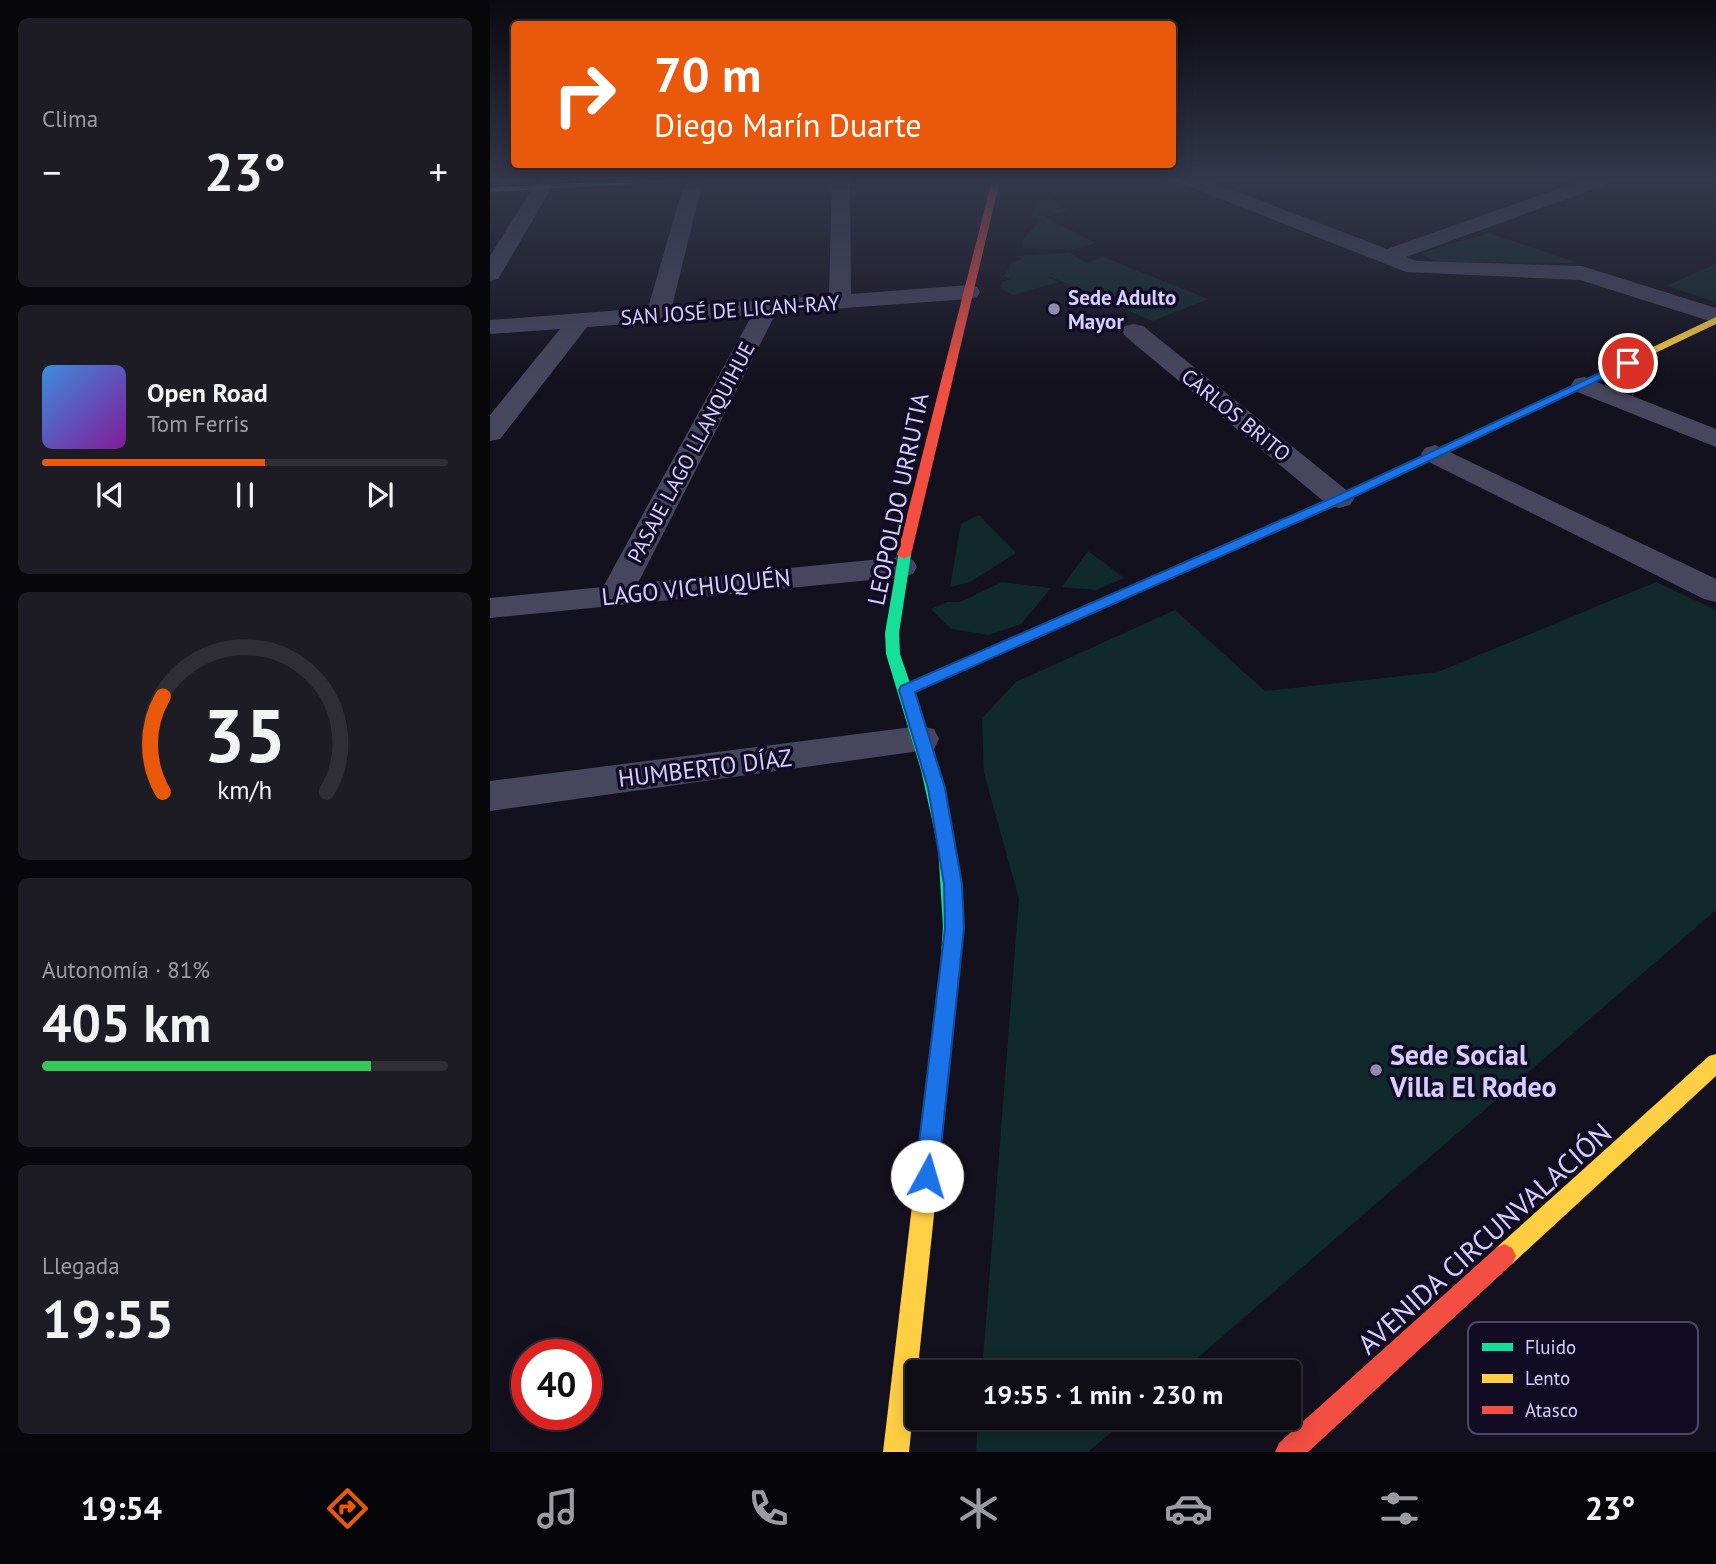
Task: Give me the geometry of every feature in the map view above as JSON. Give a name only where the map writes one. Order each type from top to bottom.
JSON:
[{"type":"street","points":[[490,274],[506,248]]},
{"type":"street","points":[[658,316],[676,248]]},
{"type":"street","points":[[840,248],[840,303]]},
{"type":"street","name":"LEOPOLDO URRUTIA","points":[[896,1452],[955,928],[948,844],[936,788],[907,690],[893,654],[892,633],[901,566],[980,248]]},
{"type":"street","points":[[1362,248],[1414,267],[1438,270],[1582,273],[1716,318]]},
{"type":"street","points":[[1385,257],[1411,248]]},
{"type":"street","name":"SAN JOSÉ DE LICAN-RAY","points":[[490,327],[969,292]]},
{"type":"street","name":"PASAJE LAGO LLANQUIHUE","points":[[615,595],[767,308]]},
{"type":"street","points":[[907,690],[1339,499],[1584,384],[1716,318]]},
{"type":"street","points":[[490,433],[579,321]]},
{"type":"street","name":"CARLOS BRITO","points":[[1134,331],[1339,499]]},
{"type":"street","points":[[1584,384],[1716,439]]},
{"type":"street","points":[[1435,454],[1716,592]]},
{"type":"street","name":"LAGO VICHUQUÉN","points":[[490,608],[901,566]]},
{"type":"street","name":"HUMBERTO DÍAZ","points":[[490,796],[920,739]]},
{"type":"street","name":"AVENIDA CIRCUNVALACIÓN","points":[[1288,1452],[1716,1063]]},
{"type":"green space","points":[[1022,248],[1079,248],[1071,250]]},
{"type":"green space","points":[[1438,248],[1533,248],[1578,263],[1438,262],[1422,255]]},
{"type":"green space","points":[[1070,253],[1086,263],[1103,257],[1208,299],[1152,321],[1049,276],[1047,277],[1059,282],[1013,295],[1001,289],[1002,282],[1011,279],[1004,276],[1012,262],[1022,259],[1015,256]]},
{"type":"green space","points":[[1716,264],[1716,302],[1666,286]]},
{"type":"green space","points":[[979,515],[1016,553],[970,582],[950,587],[961,524]]},
{"type":"green space","points":[[1088,551],[1124,578],[1096,590],[1062,587]]},
{"type":"green space","points":[[1002,582],[1051,588],[1021,624],[989,635],[951,629],[931,609],[947,602],[960,602]]},
{"type":"green space","points":[[1656,582],[1716,610],[1716,910],[1195,1360],[983,1360],[1019,899],[984,773],[982,718],[1016,682],[1175,610],[1265,691],[1438,672]]},
{"type":"green space","points":[[977,1430],[1114,1430],[1088,1452],[976,1452]]},
{"type":"traffic: fast","points":[[907,690],[1371,484]]},
{"type":"traffic: fast","points":[[904,555],[892,633],[893,654],[939,808],[951,887],[953,927],[950,968]]},
{"type":"traffic: slow","points":[[1371,484],[1716,320]]},
{"type":"traffic: slow","points":[[896,1452],[950,968]]},
{"type":"traffic: slow","points":[[1504,1256],[1716,1063]]},
{"type":"traffic: jam","points":[[904,555],[979,248]]},
{"type":"traffic: jam","points":[[1288,1452],[1504,1256]]},
{"type":"place","name":"Sede Adulto Mayor","points":[[1054,309]]},
{"type":"place","name":"Sede Social Villa El Rodeo","points":[[1376,1070]]},
{"type":"route","points":[[927,1176],[955,928],[948,844],[936,788],[907,690],[1339,499],[1628,363]]}]
